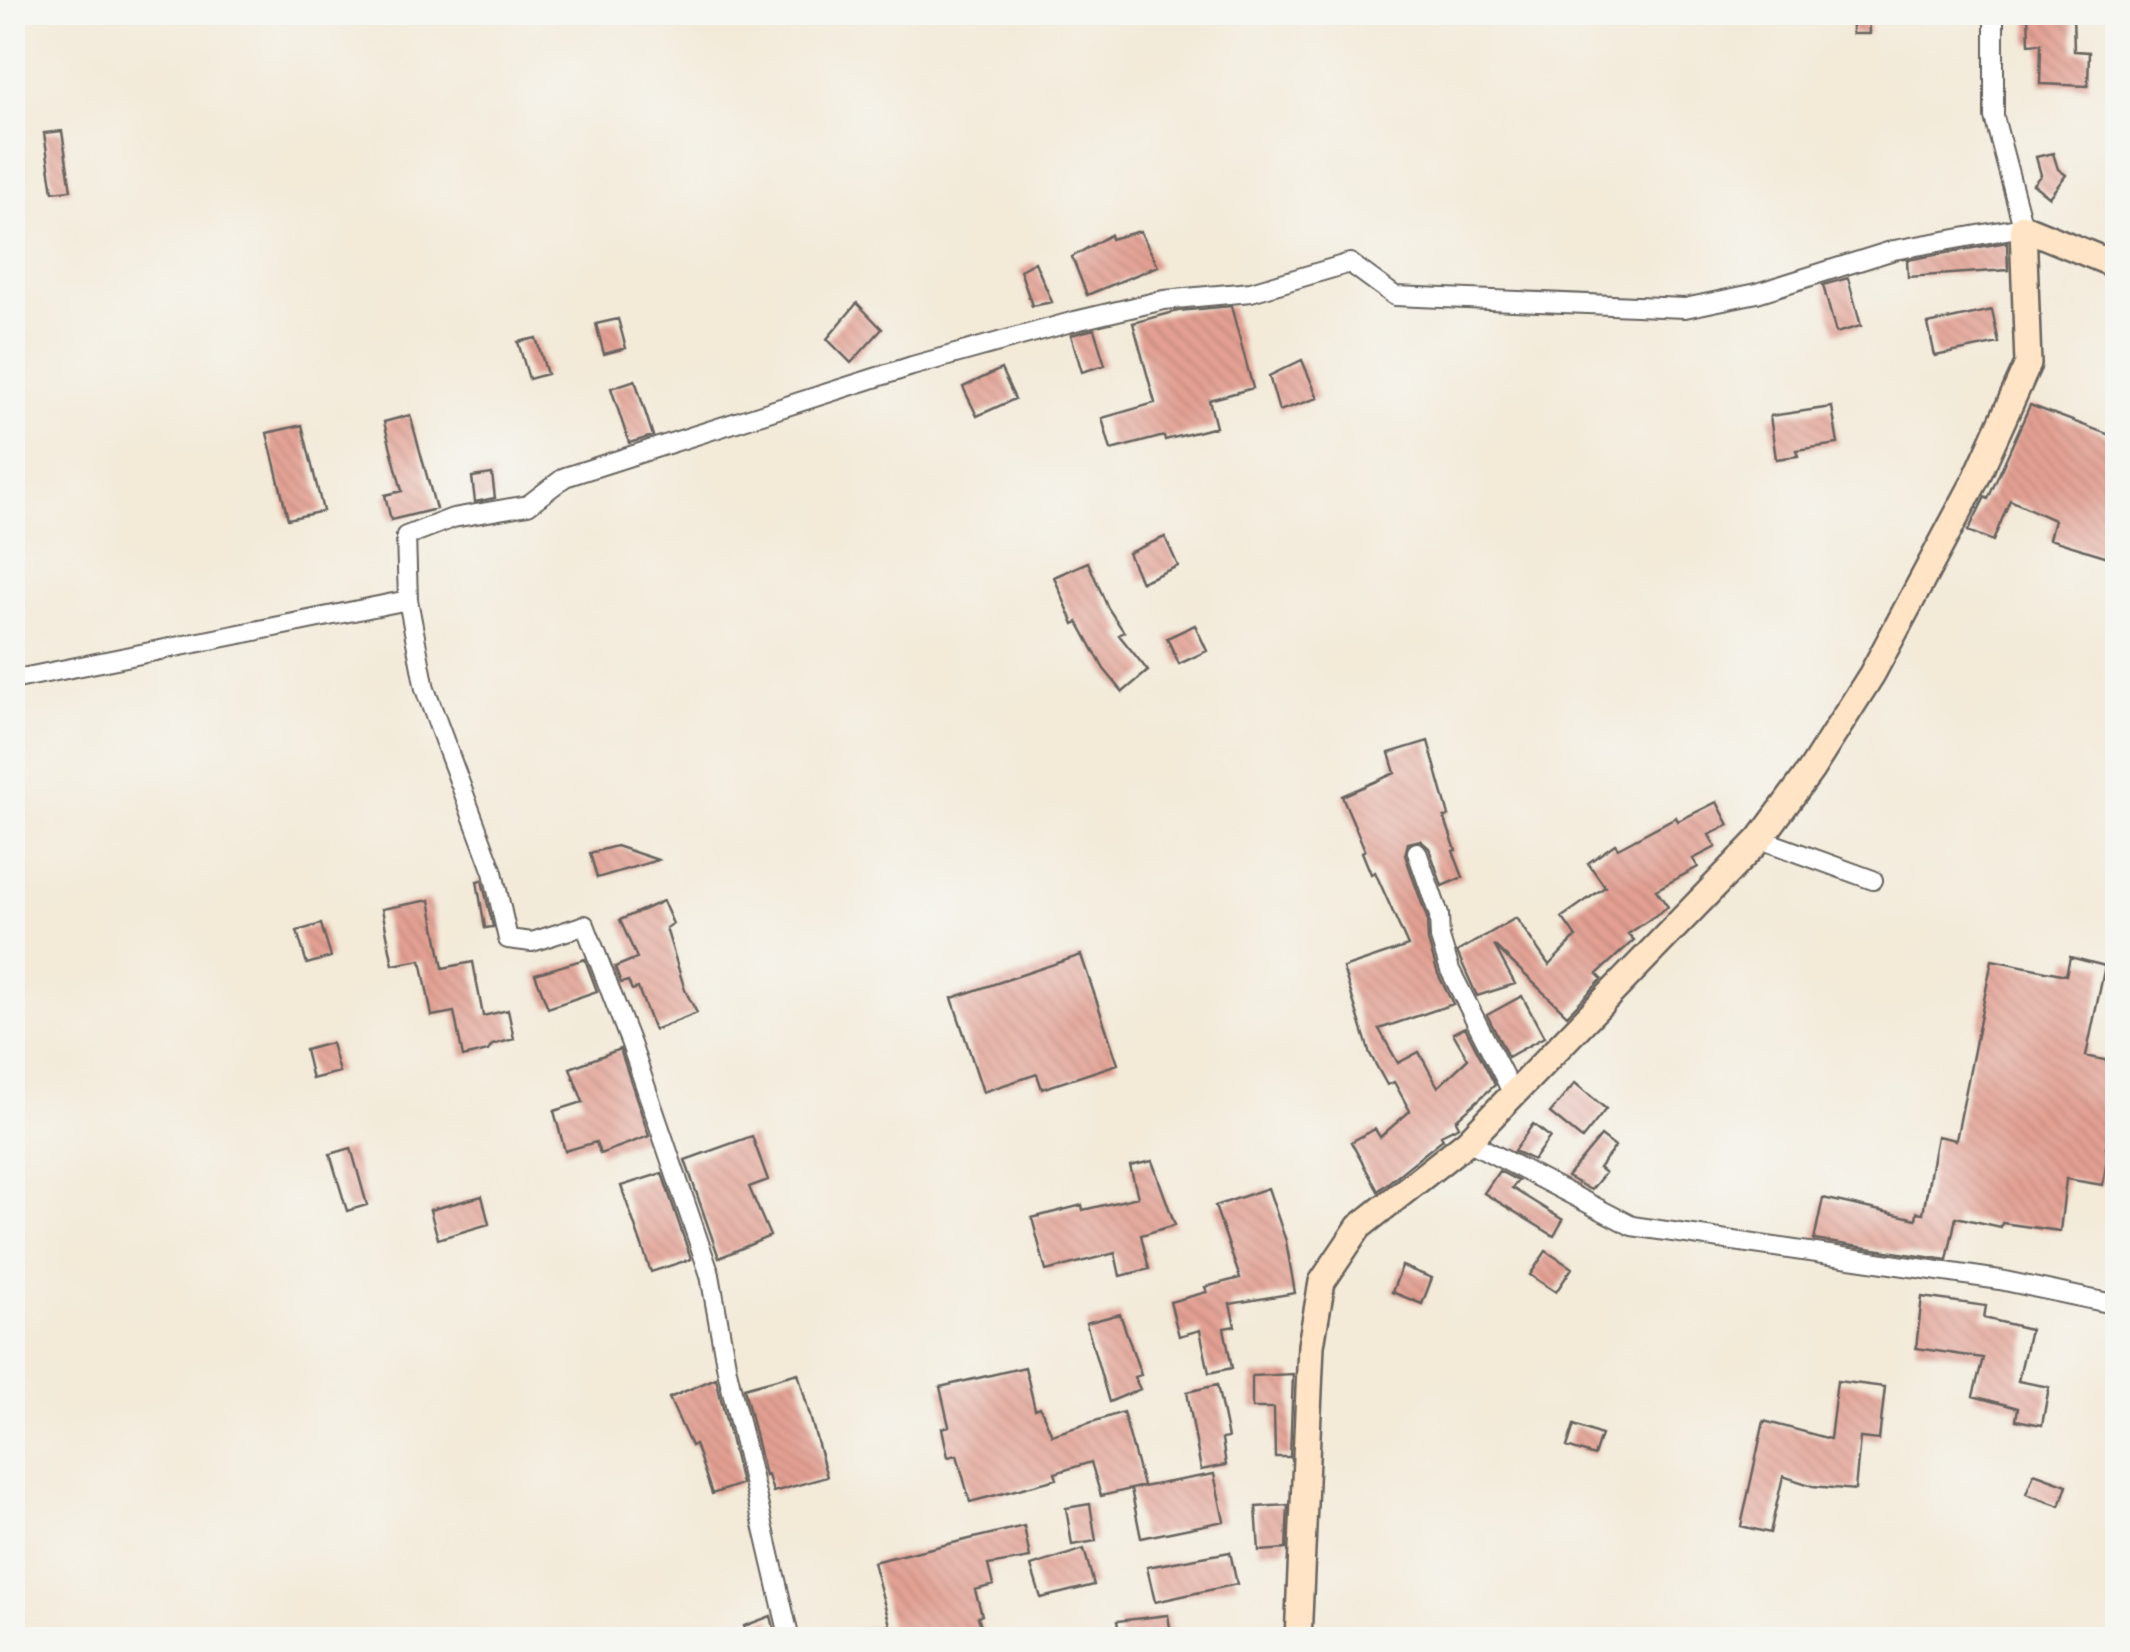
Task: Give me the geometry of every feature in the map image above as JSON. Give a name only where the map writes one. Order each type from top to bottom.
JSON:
[{"type":"street","points":[[1298,1640],[1311,1345],[1322,1282],[1359,1227],[1468,1141],[1760,839],[1811,770],[1872,674],[1975,480],[2028,364],[2023,227],[1994,117],[1994,12]]},
{"type":"street","points":[[790,1640],[727,1370],[710,1276],[631,1044],[585,925],[532,942],[508,939],[493,872],[425,689],[408,600],[406,536],[453,518],[528,506],[565,478],[912,366],[1093,316],[1164,300],[1250,292],[1350,263],[1395,296],[1685,308],[1758,293],[1894,250],[2023,227],[2118,266]]},
{"type":"street","points":[[12,680],[408,600]]},
{"type":"street","points":[[1760,839],[1873,880]]},
{"type":"street","points":[[1417,852],[1439,915],[1440,938],[1450,970],[1513,1094]]},
{"type":"street","points":[[1468,1141],[1632,1226],[2000,1280],[2118,1306]]},
{"type":"building","points":[[1852,12],[1868,12],[1869,34],[1852,34]]},
{"type":"building","points":[[2028,12],[2073,12],[2074,51],[2089,52],[2088,86],[2040,84],[2041,43],[2029,44]]},
{"type":"building","points":[[62,131],[71,190],[53,192],[44,133]]},
{"type":"building","points":[[2053,153],[2058,169],[2066,175],[2049,197],[2033,184],[2041,175],[2036,157]]},
{"type":"building","points":[[1140,231],[1158,266],[1087,295],[1072,257],[1110,235],[1111,239]]},
{"type":"building","points":[[2007,242],[2008,270],[1908,277],[1907,260]]},
{"type":"building","points":[[1035,262],[1052,302],[1032,306],[1020,270]]},
{"type":"building","points":[[1848,278],[1861,326],[1836,333],[1823,285]]},
{"type":"building","points":[[857,303],[882,329],[851,363],[827,339]]},
{"type":"building","points":[[1231,306],[1253,388],[1209,400],[1216,427],[1111,450],[1102,418],[1155,403],[1133,323],[1178,311]]},
{"type":"building","points":[[1992,310],[1999,343],[1935,356],[1928,324]]},
{"type":"building","points":[[618,319],[626,348],[604,354],[596,324]]},
{"type":"building","points":[[1094,329],[1105,365],[1082,372],[1071,335]]},
{"type":"building","points":[[536,338],[547,374],[529,379],[518,342]]},
{"type":"building","points":[[1302,360],[1318,398],[1279,411],[1269,376]]},
{"type":"building","points":[[1001,369],[1015,399],[977,416],[963,387]]},
{"type":"building","points":[[635,380],[653,436],[629,443],[611,388]]},
{"type":"building","points":[[2030,405],[2118,438],[2118,560],[2049,539],[2054,520],[2010,500],[1993,541],[1968,531],[1985,497],[1988,499]]},
{"type":"building","points":[[1832,407],[1838,444],[1796,450],[1798,456],[1776,459],[1770,416]]},
{"type":"building","points":[[410,415],[436,509],[391,520],[385,495],[402,491],[384,422]]},
{"type":"building","points":[[302,425],[323,511],[288,519],[267,433]]},
{"type":"building","points":[[492,474],[495,498],[475,502],[472,477]]},
{"type":"building","points":[[1165,537],[1178,566],[1141,582],[1128,553]]},
{"type":"building","points":[[1088,562],[1108,608],[1124,632],[1119,635],[1148,671],[1123,692],[1104,669],[1078,622],[1074,624],[1054,577]]},
{"type":"building","points":[[1195,625],[1207,651],[1179,664],[1167,638]]},
{"type":"building","points":[[1428,741],[1449,816],[1444,817],[1463,877],[1442,886],[1429,848],[1420,840],[1408,843],[1405,855],[1427,918],[1428,941],[1438,974],[1453,1004],[1379,1029],[1398,1063],[1419,1052],[1438,1087],[1468,1059],[1453,1033],[1465,1027],[1495,1085],[1456,1120],[1459,1126],[1441,1135],[1443,1139],[1378,1191],[1351,1142],[1375,1129],[1380,1137],[1410,1111],[1394,1082],[1387,1085],[1370,1054],[1343,968],[1408,946],[1375,872],[1371,874],[1342,796],[1395,773],[1389,753]]},
{"type":"building","points":[[1717,802],[1729,825],[1709,835],[1716,847],[1693,859],[1698,867],[1656,890],[1668,907],[1628,934],[1634,940],[1597,974],[1602,979],[1567,1015],[1494,945],[1515,984],[1477,996],[1457,952],[1516,918],[1549,965],[1576,937],[1562,917],[1605,887],[1588,863],[1615,844],[1618,848],[1676,817],[1678,821]]},
{"type":"building","points":[[616,846],[658,860],[597,878],[590,853]]},
{"type":"building","points":[[482,880],[493,927],[485,928],[477,881]]},
{"type":"building","points":[[430,900],[443,968],[473,962],[483,1016],[508,1010],[514,1039],[463,1057],[454,1012],[432,1016],[421,960],[393,965],[382,909]]},
{"type":"building","points":[[663,901],[673,924],[666,928],[685,990],[697,1013],[654,1030],[638,988],[632,990],[628,981],[621,983],[615,967],[637,958],[620,920]]},
{"type":"building","points":[[321,924],[331,957],[307,964],[297,931]]},
{"type":"building","points":[[1081,955],[1118,1064],[1042,1089],[1037,1074],[983,1092],[952,998]]},
{"type":"building","points":[[2070,957],[2105,966],[2086,1056],[2118,1063],[2118,1096],[2106,1148],[2103,1185],[2066,1179],[2060,1231],[2002,1223],[2001,1227],[1956,1217],[1947,1260],[1814,1240],[1823,1198],[1916,1219],[1917,1212],[1923,1213],[1937,1136],[1956,1140],[1992,960],[2066,975]]},
{"type":"building","points":[[585,959],[597,991],[548,1008],[535,974]]},
{"type":"building","points":[[1522,996],[1544,1037],[1508,1057],[1487,1015]]},
{"type":"building","points":[[331,1043],[339,1072],[312,1079],[305,1050]]},
{"type":"building","points":[[620,1049],[649,1136],[600,1154],[596,1142],[565,1151],[554,1111],[583,1102],[570,1068]]},
{"type":"building","points":[[1575,1083],[1606,1109],[1582,1139],[1550,1113]]},
{"type":"building","points":[[1533,1124],[1550,1137],[1533,1160],[1514,1151]]},
{"type":"building","points":[[752,1136],[768,1180],[749,1187],[770,1236],[719,1258],[685,1160]]},
{"type":"building","points":[[1601,1136],[1615,1147],[1599,1168],[1605,1173],[1591,1190],[1567,1177]]},
{"type":"building","points":[[351,1148],[367,1205],[347,1211],[330,1154]]},
{"type":"building","points":[[1152,1161],[1175,1225],[1141,1235],[1149,1269],[1120,1276],[1115,1253],[1046,1271],[1032,1218],[1082,1205],[1083,1210],[1138,1197],[1130,1166]]},
{"type":"building","points":[[1499,1171],[1518,1181],[1512,1188],[1563,1220],[1554,1236],[1484,1193]]},
{"type":"building","points":[[662,1173],[691,1259],[651,1272],[621,1186]]},
{"type":"building","points":[[1268,1188],[1286,1241],[1295,1293],[1230,1304],[1235,1326],[1224,1328],[1232,1368],[1209,1373],[1200,1330],[1179,1336],[1170,1302],[1240,1278],[1215,1206]]},
{"type":"building","points":[[482,1196],[489,1224],[438,1239],[430,1210]]},
{"type":"building","points":[[1546,1251],[1572,1268],[1556,1292],[1530,1275]]},
{"type":"building","points":[[1402,1266],[1432,1278],[1422,1304],[1392,1292]]},
{"type":"building","points":[[1922,1297],[1986,1306],[1984,1318],[2030,1329],[2018,1381],[2049,1387],[2042,1425],[2016,1420],[2018,1408],[1973,1396],[1983,1358],[1916,1348]]},
{"type":"building","points":[[1120,1314],[1141,1375],[1134,1377],[1140,1389],[1109,1402],[1086,1323]]},
{"type":"building","points":[[1025,1367],[1035,1409],[1040,1407],[1052,1435],[1123,1412],[1143,1486],[1101,1496],[1091,1462],[1055,1473],[1057,1479],[970,1502],[957,1455],[948,1457],[942,1428],[949,1426],[940,1387]]},
{"type":"building","points":[[798,1373],[827,1477],[773,1492],[768,1475],[765,1476],[744,1388]]},
{"type":"building","points":[[1293,1374],[1290,1457],[1275,1457],[1274,1408],[1252,1408],[1252,1376]]},
{"type":"building","points":[[716,1378],[741,1484],[712,1494],[695,1444],[691,1446],[669,1398]]},
{"type":"building","points":[[1837,1381],[1885,1387],[1879,1440],[1860,1438],[1855,1490],[1813,1486],[1783,1476],[1770,1533],[1741,1526],[1764,1421],[1830,1439]]},
{"type":"building","points":[[1217,1385],[1228,1438],[1222,1439],[1226,1465],[1201,1470],[1187,1392]]},
{"type":"building","points":[[1574,1425],[1601,1435],[1594,1456],[1567,1447]]},
{"type":"building","points":[[2034,1473],[2067,1485],[2060,1506],[2026,1494]]},
{"type":"building","points":[[1214,1474],[1224,1521],[1141,1538],[1131,1489]]},
{"type":"building","points":[[1090,1504],[1096,1541],[1072,1545],[1066,1508]]},
{"type":"building","points":[[1288,1505],[1286,1549],[1259,1551],[1256,1507]]},
{"type":"building","points":[[1024,1526],[1030,1558],[988,1565],[993,1585],[975,1590],[986,1640],[859,1640],[858,1629],[890,1625],[873,1562]]},
{"type":"building","points":[[1084,1549],[1094,1585],[1041,1598],[1031,1566]]},
{"type":"building","points":[[1230,1552],[1237,1584],[1155,1602],[1147,1567]]},
{"type":"building","points":[[1168,1615],[1172,1640],[1120,1640],[1117,1621]]},
{"type":"building","points":[[771,1616],[777,1640],[749,1640],[744,1626]]}]
